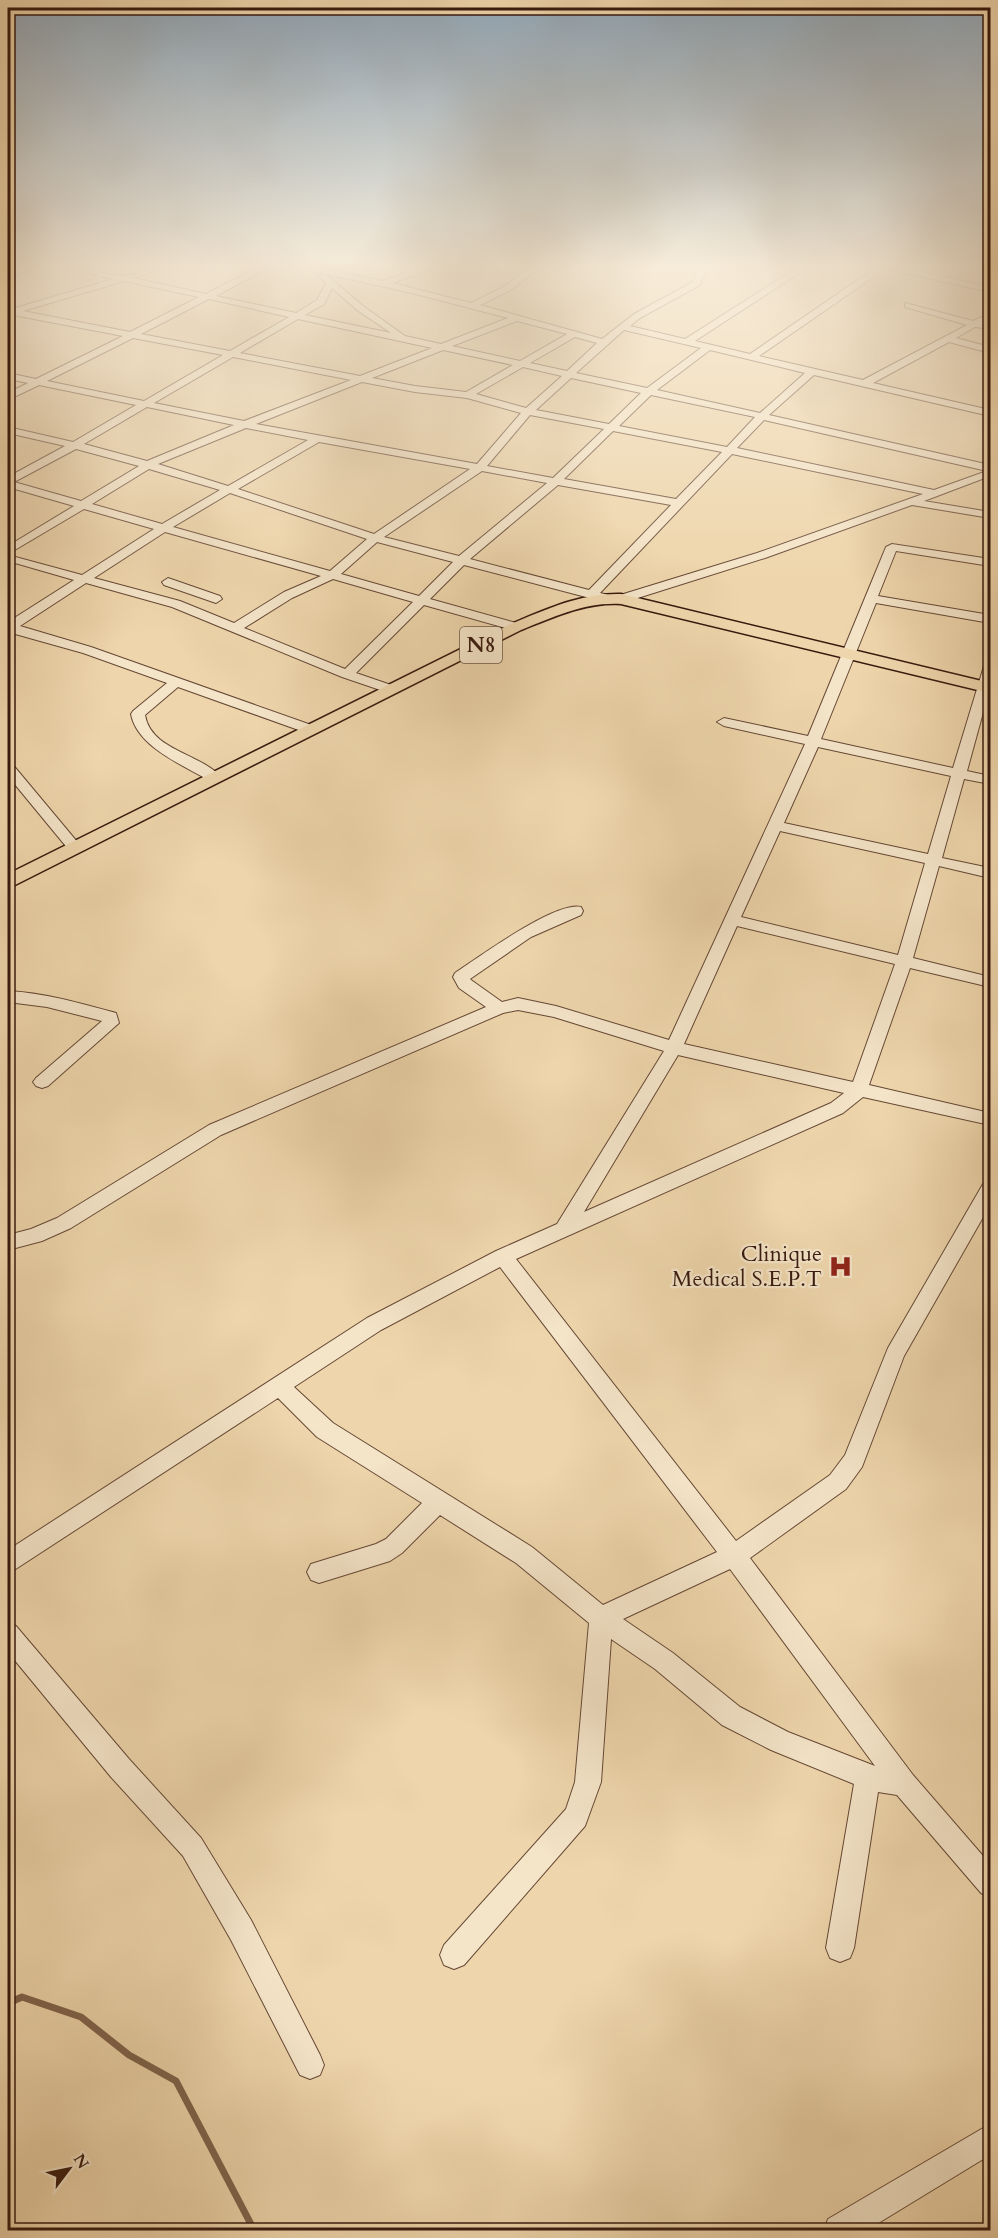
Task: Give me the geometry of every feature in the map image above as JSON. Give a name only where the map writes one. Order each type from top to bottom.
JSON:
[{"type":"main road","name":"N8","points":[[8,881],[516,627],[578,602],[606,597],[987,687]]},
{"type":"street","points":[[8,397],[61,370]]},
{"type":"street","points":[[8,482],[203,370]]},
{"type":"street","points":[[317,370],[415,390],[468,395],[528,412],[729,450],[935,493]]},
{"type":"street","points":[[8,551],[148,465],[244,424],[383,370]]},
{"type":"street","points":[[468,395],[511,370]]},
{"type":"street","points":[[546,370],[762,416],[990,470]]},
{"type":"street","points":[[235,628],[288,595],[333,576],[375,538],[478,469],[528,412],[573,370]]},
{"type":"street","points":[[347,674],[462,560],[555,482],[648,392],[677,370]]},
{"type":"street","points":[[806,370],[990,413]]},
{"type":"street","points":[[863,384],[889,370]]},
{"type":"street","points":[[606,597],[679,503],[762,416],[812,372]]},
{"type":"street","points":[[8,376],[317,439],[679,503]]},
{"type":"street","points":[[8,430],[148,465],[375,538],[606,597],[739,565],[935,493],[990,470]]},
{"type":"street","points":[[8,627],[81,578],[164,527],[317,439]]},
{"type":"street","points":[[8,482],[516,627]]},
{"type":"street","points":[[910,502],[990,515]]},
{"type":"street","points":[[563,1230],[674,1048],[813,742],[892,547],[990,563]]},
{"type":"street","points":[[8,558],[176,604],[392,690]]},
{"type":"street","points":[[145,595],[186,570]]},
{"type":"street","points":[[168,582],[216,599]]},
{"type":"street","points":[[870,598],[990,619]]},
{"type":"street","points":[[8,627],[87,650],[312,730]]},
{"type":"street","points":[[8,1563],[374,1324],[503,1256],[837,1108],[858,1090],[869,1065],[904,961],[987,687],[990,666]]},
{"type":"street","points":[[175,683],[138,714],[140,726],[150,739],[215,778]]},
{"type":"street","points":[[724,722],[990,780]]},
{"type":"street","points":[[8,768],[74,847]]},
{"type":"street","points":[[775,825],[990,873]]},
{"type":"street","points":[[499,1008],[465,984],[461,977],[525,933],[575,911]]},
{"type":"street","points":[[732,920],[990,982]]},
{"type":"street","points":[[8,997],[31,997],[110,1017],[111,1023],[42,1082]]},
{"type":"street","points":[[8,1242],[35,1236],[63,1222],[215,1130],[499,1008],[518,1004],[556,1011],[674,1048],[990,1119]]},
{"type":"street","points":[[601,1618],[734,1556],[838,1482],[854,1460],[895,1354],[990,1189]]},
{"type":"street","points":[[503,1256],[734,1556],[904,1784],[990,1884]]},
{"type":"street","points":[[278,1385],[325,1430],[524,1555],[601,1618],[664,1661],[731,1716],[780,1742],[868,1777],[904,1784]]},
{"type":"street","points":[[319,1572],[382,1553],[394,1546],[438,1502]]},
{"type":"street","points":[[454,1955],[576,1817],[588,1782],[601,1618]]},
{"type":"street","points":[[8,1634],[120,1768],[192,1847],[241,1930],[310,2065]]},
{"type":"street","points":[[840,1948],[868,1777]]},
{"type":"street","points":[[838,2230],[990,2139]]},
{"type":"waterway","points":[[8,2000],[13,2001],[22,1997],[81,2017],[129,2055],[176,2081],[254,2230]]},
{"type":"place","name":"Clinique Medical S.E.P.T","points":[[840,1266]]}]
